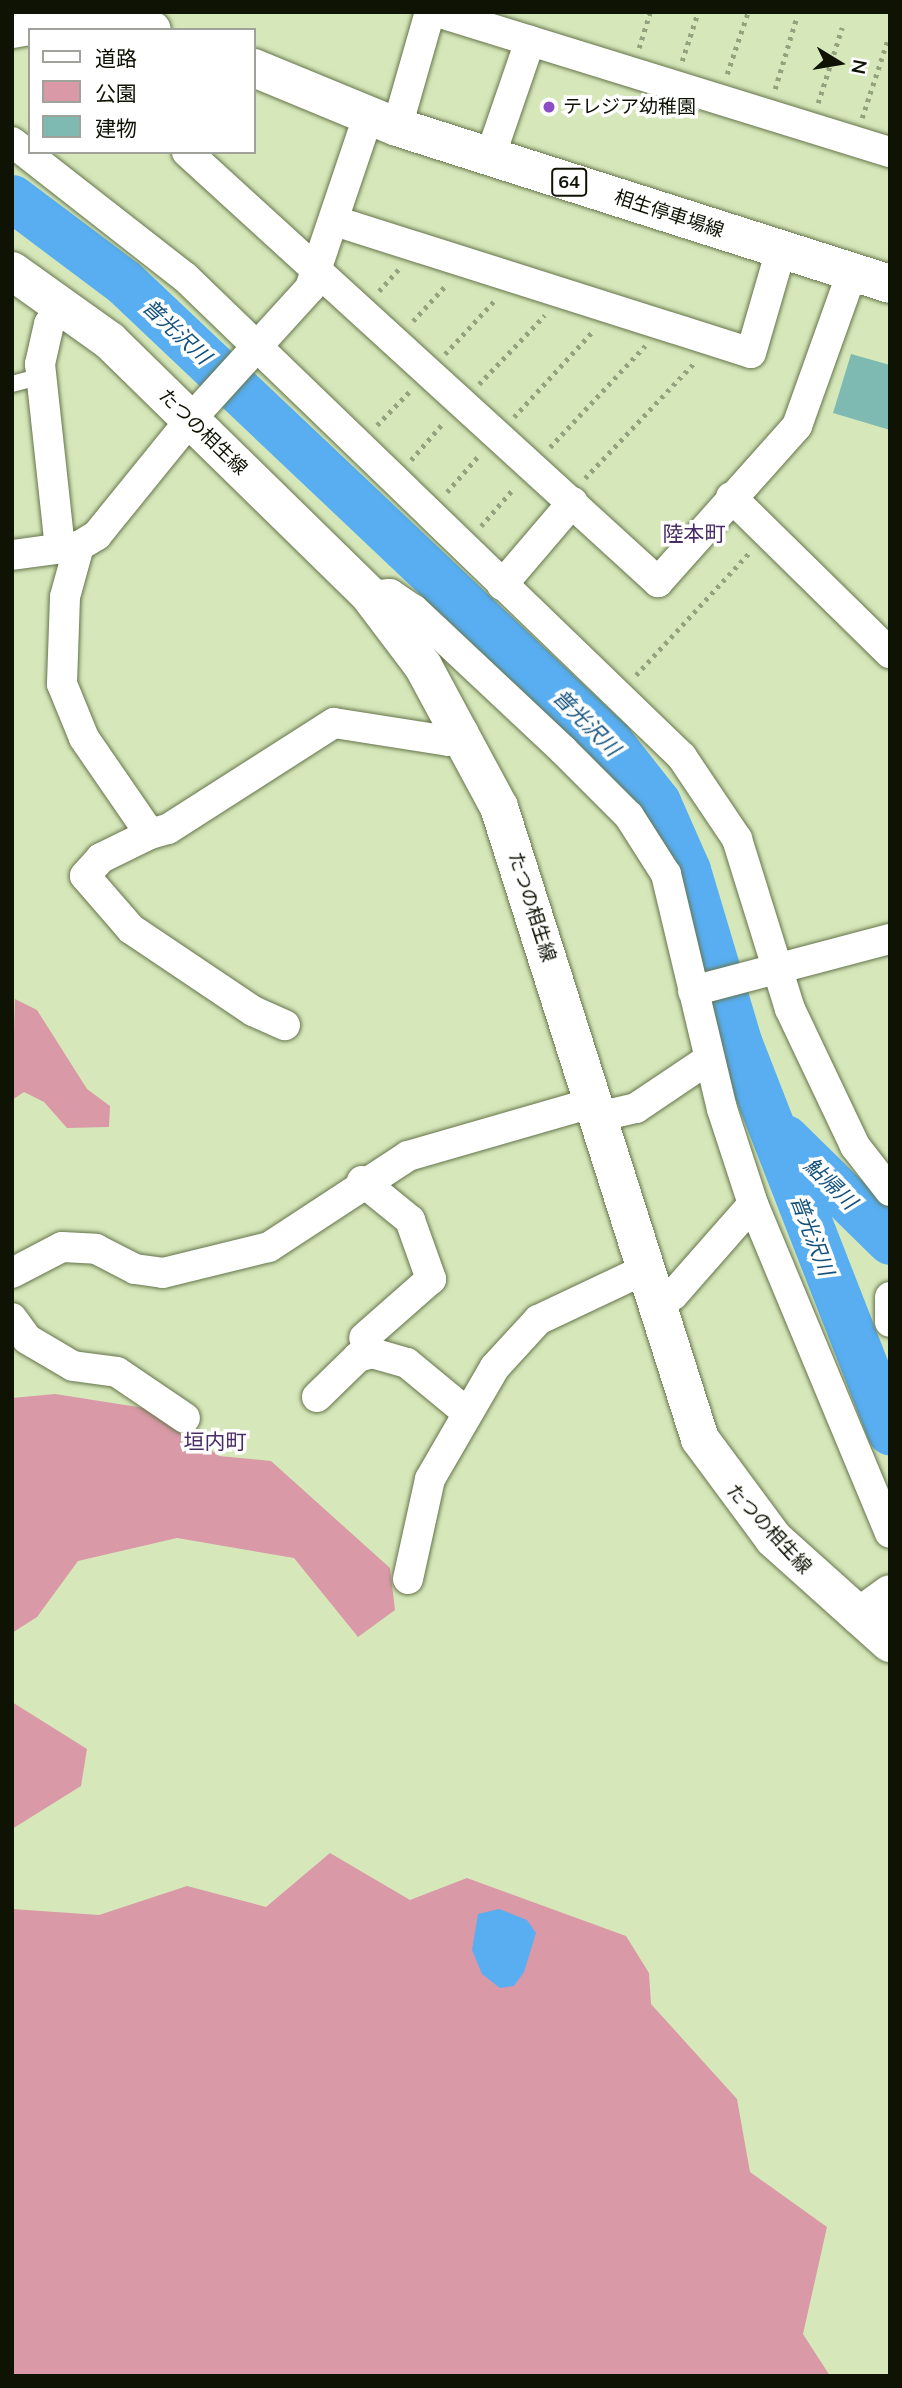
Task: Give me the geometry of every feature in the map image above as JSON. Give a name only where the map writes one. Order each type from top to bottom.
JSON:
[{"type":"main road","points":[[12,29],[51,22],[127,28]]},
{"type":"main road","name":"相生停車場線","points":[[256,69],[383,122],[781,250],[878,275]]},
{"type":"main road","name":"たつの相生線","points":[[12,271],[110,341],[196,413],[370,596],[463,732],[499,807],[685,1403],[717,1471],[774,1539],[875,1605],[890,1643]]},
{"type":"street","points":[[12,555],[69,547],[97,535],[196,413],[255,350],[319,272],[335,221],[383,122],[430,12]]},
{"type":"street","points":[[437,12],[890,152]]},
{"type":"street","points":[[490,157],[530,41]]},
{"type":"street","points":[[12,142],[144,243],[682,757],[737,839],[771,971],[832,1103],[890,1191]]},
{"type":"street","points":[[189,154],[658,582],[797,426],[878,275]]},
{"type":"street","points":[[335,221],[751,353],[781,250]]},
{"type":"street","points":[[60,306],[42,346],[43,376],[69,547],[62,684],[83,738],[150,834]]},
{"type":"street","points":[[732,497],[890,653]]},
{"type":"street","points":[[502,585],[570,499]]},
{"type":"street","points":[[370,596],[390,594],[414,610],[629,816],[666,874],[699,990],[709,1059],[753,1204],[890,1533]]},
{"type":"street","points":[[285,1025],[253,1011],[131,929],[85,876],[101,858],[150,834],[168,829],[334,723],[449,741],[463,732]]},
{"type":"street","points":[[699,990],[890,939]]},
{"type":"street","points":[[12,1273],[62,1247],[96,1249],[150,1273],[234,1257],[290,1234],[362,1181],[436,1143],[594,1110],[636,1108],[709,1059]]},
{"type":"street","points":[[362,1181],[410,1220],[431,1279],[364,1338]]},
{"type":"street","points":[[408,1579],[430,1479],[465,1410],[538,1320],[649,1288],[673,1294],[753,1204]]},
{"type":"street","points":[[890,1297],[890,1322]]},
{"type":"street","points":[[12,1318],[27,1339],[73,1366],[117,1372],[185,1418]]},
{"type":"street","points":[[317,1397],[358,1357],[372,1353],[407,1363],[465,1410]]},
{"type":"lane","points":[[12,384],[43,376]]},
{"type":"path","points":[[632,72],[650,12]]},
{"type":"path","points":[[674,85],[698,12]]},
{"type":"path","points":[[719,99],[748,12]]},
{"type":"path","points":[[767,114],[797,16]]},
{"type":"path","points":[[810,127],[842,27]]},
{"type":"path","points":[[855,141],[887,42]]},
{"type":"path","points":[[362,310],[418,247]]},
{"type":"path","points":[[396,340],[467,263]]},
{"type":"path","points":[[428,513],[614,309]]},
{"type":"path","points":[[463,547],[533,466],[664,325]]},
{"type":"path","points":[[570,499],[714,341]]},
{"type":"path","points":[[617,695],[769,532]]},
{"type":"green space","points":[[15,999],[37,1010],[87,1089],[110,1106],[109,1127],[67,1128],[44,1102],[24,1092],[12,1100]]},
{"type":"green space","points":[[55,1394],[157,1410],[219,1456],[271,1461],[390,1568],[395,1610],[358,1637],[294,1558],[177,1538],[78,1561],[37,1617],[12,1633],[12,1398]]},
{"type":"green space","points":[[12,1702],[87,1749],[81,1786],[12,1829]]},
{"type":"green space","points":[[330,1853],[410,1900],[467,1878],[626,1936],[649,1973],[651,2004],[737,2099],[750,2172],[827,2227],[803,2334],[830,2376],[12,2376],[12,1909],[99,1915],[187,1886],[266,1907]]},
{"type":"water","points":[[499,1909],[527,1920],[536,1933],[524,1972],[514,1986],[500,1988],[482,1974],[472,1950],[478,1914]]},
{"type":"building","points":[[851,354],[890,365],[890,430],[833,413]]},
{"type":"waterway","name":"普光沢川","points":[[12,198],[124,282],[609,741],[657,802],[687,870],[739,1044],[890,1432]]},
{"type":"waterway","name":"鮎帰川","points":[[785,1138],[890,1241]]},
{"type":"place","name":"テレジア幼稚園","points":[[549,107]]},
{"type":"district","name":"陸本町","points":[[694,533]]},
{"type":"district","name":"垣内町","points":[[215,1441]]}]
